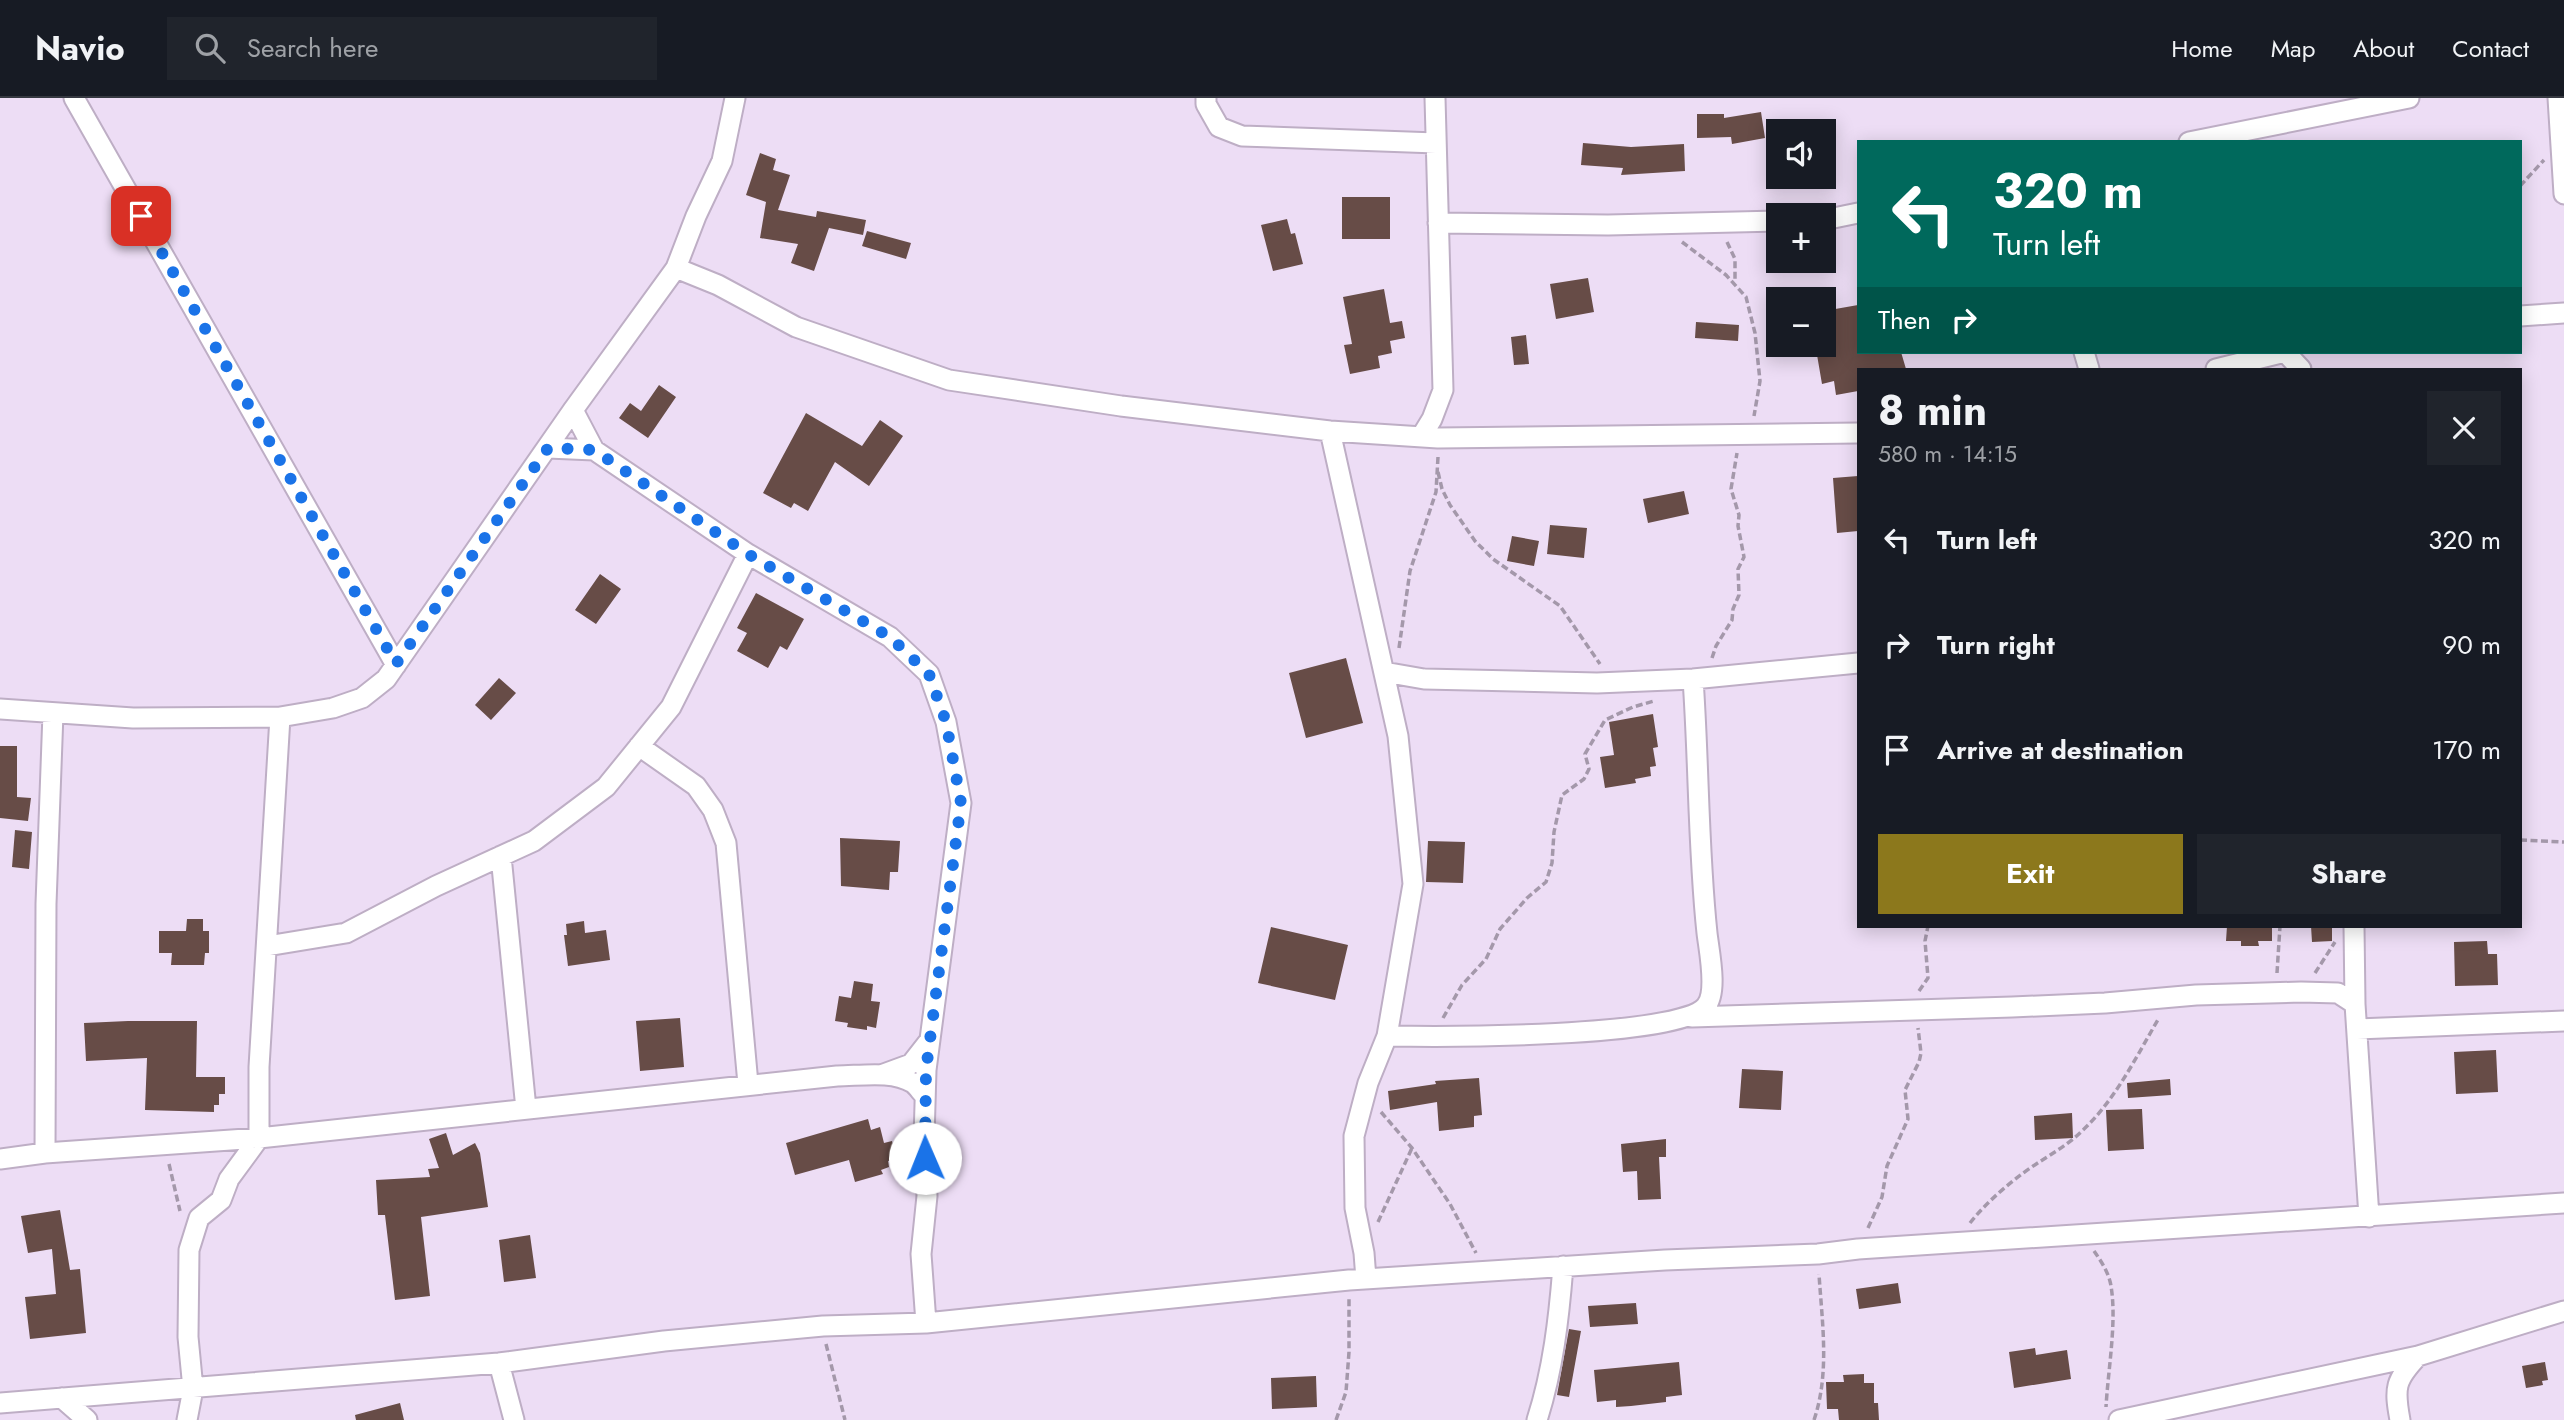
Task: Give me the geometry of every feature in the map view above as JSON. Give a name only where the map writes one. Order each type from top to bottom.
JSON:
[{"type":"street","points":[[74,98],[396,664]]},
{"type":"street","points":[[0,709],[133,718],[280,717],[333,708],[362,698],[386,679],[573,410],[676,268],[722,161],[735,98]]},
{"type":"street","points":[[1206,98],[1206,104],[1219,127],[1242,136],[1436,143]]},
{"type":"street","points":[[1429,437],[1432,419],[1443,390],[1435,98]]},
{"type":"street","points":[[2199,140],[2409,98]]},
{"type":"street","points":[[2558,98],[2563,138],[2564,194]]},
{"type":"street","points":[[1836,218],[1857,213]]},
{"type":"street","points":[[1438,223],[1664,224],[1766,221]]},
{"type":"street","points":[[676,268],[718,285],[796,327],[949,380],[1121,405],[1329,431],[1429,437],[1857,433]]},
{"type":"street","points":[[2522,316],[2564,313]]},
{"type":"street","points":[[2220,368],[2277,354]]},
{"type":"street","points":[[2287,354],[2300,368]]},
{"type":"street","points":[[573,410],[594,450],[748,554],[890,637],[929,674],[946,722],[961,803],[925,1096],[927,1196],[921,1254],[926,1323]]},
{"type":"street","points":[[1329,431],[1390,673],[1413,884],[1387,1036],[1368,1083],[1354,1136],[1355,1208],[1364,1253],[1357,1279]]},
{"type":"street","points":[[548,448],[594,450]]},
{"type":"street","points":[[267,946],[346,933],[534,841],[606,787],[671,707],[748,554]]},
{"type":"street","points":[[1390,673],[1424,679],[1613,682],[1700,679],[1857,663]]},
{"type":"street","points":[[1692,1017],[1707,1006],[1712,992],[1704,903],[1700,679]]},
{"type":"street","points":[[45,1153],[46,904],[53,713]]},
{"type":"street","points":[[187,1420],[193,1389],[188,1337],[189,1250],[199,1218],[221,1200],[229,1179],[259,1138],[280,717]]},
{"type":"street","points":[[639,746],[696,786],[713,810],[726,843],[748,1084]]},
{"type":"street","points":[[501,856],[526,1109]]},
{"type":"street","points":[[2347,930],[2356,1004],[2370,1217]]},
{"type":"street","points":[[1387,1036],[1437,1037],[1598,1030],[1692,1017],[2092,1004],[2196,995],[2277,992],[2338,993],[2356,1004]]},
{"type":"street","points":[[2357,1029],[2564,1021]]},
{"type":"street","points":[[880,1075],[911,1064],[930,1040]]},
{"type":"street","points":[[0,1159],[45,1153],[259,1138],[748,1084],[880,1075],[914,1083],[925,1096]]},
{"type":"street","points":[[259,1111],[285,1135]]},
{"type":"street","points":[[0,1404],[499,1363],[664,1341],[823,1326],[926,1323],[1357,1279],[1818,1254],[1858,1249],[2564,1203]]},
{"type":"street","points":[[1537,1420],[1546,1392],[1559,1319],[1563,1266]]},
{"type":"street","points":[[2119,1420],[2418,1356],[2564,1311]]},
{"type":"street","points":[[2400,1420],[2395,1394],[2397,1383],[2404,1370],[2418,1356]]},
{"type":"street","points":[[499,1363],[514,1420]]},
{"type":"street","points":[[62,1398],[87,1420]]},
{"type":"path","points":[[1717,222],[1735,259],[1735,283]]},
{"type":"path","points":[[1664,224],[1735,283],[1746,296],[1760,381],[1731,489],[1739,515],[1738,526],[1744,557],[1737,574],[1739,595],[1732,609],[1732,620],[1700,679]]},
{"type":"path","points":[[1429,437],[1442,489],[1475,541],[1493,559],[1560,606],[1613,682]]},
{"type":"path","points":[[1390,673],[1410,571],[1436,492],[1438,472]]},
{"type":"path","points":[[1437,1037],[1445,1012],[1462,985],[1486,959],[1500,929],[1527,898],[1546,882],[1552,863],[1559,803],[1567,789],[1584,779],[1589,769],[1585,754],[1605,720],[1633,707],[1656,701]]},
{"type":"path","points":[[2522,840],[2564,842]]},
{"type":"path","points":[[1858,1249],[1882,1197],[1887,1166],[1908,1119],[1905,1090],[1921,1053],[1917,995],[1928,978],[1925,941],[1928,928]]},
{"type":"path","points":[[2277,992],[2280,928]]},
{"type":"path","points":[[2301,992],[2347,930]]},
{"type":"path","points":[[1954,1244],[1987,1202],[2085,1129],[2118,1087],[2162,1014]]},
{"type":"path","points":[[1381,1100],[1379,1111],[1412,1148],[1450,1203],[1471,1247],[1496,1270]]},
{"type":"path","points":[[163,1145],[176,1186],[189,1250]]},
{"type":"path","points":[[1364,1253],[1412,1148]]},
{"type":"path","points":[[2078,1235],[2101,1260],[2111,1285],[2112,1323],[2105,1420]]},
{"type":"path","points":[[1814,1420],[1824,1370],[1818,1254]]},
{"type":"path","points":[[1336,1420],[1346,1392],[1357,1279]]},
{"type":"path","points":[[823,1326],[845,1420]]},
{"type":"building","points":[[1761,112],[1765,138],[1732,144],[1731,137],[1697,138],[1697,114],[1724,114],[1724,118]]},
{"type":"building","points":[[1583,143],[1631,147],[1684,144],[1685,171],[1621,175],[1623,168],[1581,165]]},
{"type":"building","points":[[760,153],[776,159],[773,170],[790,175],[778,210],[816,217],[817,211],[866,220],[863,235],[829,228],[814,271],[791,263],[798,244],[760,238],[766,202],[746,195]]},
{"type":"building","points":[[1342,197],[1390,197],[1390,239],[1342,239]]},
{"type":"building","points":[[1287,219],[1291,234],[1295,233],[1303,264],[1273,271],[1261,225]]},
{"type":"building","points":[[867,231],[911,243],[906,259],[862,246]]},
{"type":"building","points":[[1588,278],[1594,312],[1556,319],[1550,284]]},
{"type":"building","points":[[1384,289],[1390,323],[1402,321],[1405,338],[1390,341],[1392,353],[1378,356],[1380,368],[1350,374],[1344,345],[1352,344],[1343,297]]},
{"type":"building","points":[[1857,305],[1857,354],[1902,354],[1906,368],[1857,368],[1857,391],[1836,395],[1834,381],[1822,384],[1817,357],[1836,357],[1836,309]]},
{"type":"building","points":[[1696,322],[1739,325],[1738,341],[1695,338]]},
{"type":"building","points":[[1526,335],[1529,364],[1514,365],[1511,337]]},
{"type":"building","points":[[659,385],[676,397],[648,438],[619,418],[630,403],[641,411]]},
{"type":"building","points":[[806,413],[862,446],[880,420],[903,436],[869,486],[835,462],[808,511],[794,503],[791,508],[763,493]]},
{"type":"building","points":[[1857,476],[1857,531],[1837,533],[1833,478]]},
{"type":"building","points":[[1684,491],[1689,514],[1648,523],[1643,499]]},
{"type":"building","points":[[1550,525],[1587,528],[1584,558],[1547,554]]},
{"type":"building","points":[[1512,536],[1539,541],[1534,566],[1507,561]]},
{"type":"building","points":[[600,574],[621,589],[596,624],[575,610]]},
{"type":"building","points":[[756,593],[804,619],[787,650],[780,646],[768,668],[737,651],[747,633],[737,628]]},
{"type":"building","points":[[1346,658],[1363,723],[1306,738],[1289,673]]},
{"type":"building","points":[[499,678],[516,693],[491,720],[475,705]]},
{"type":"building","points":[[1653,714],[1658,747],[1653,748],[1656,766],[1650,767],[1651,776],[1635,779],[1636,783],[1605,788],[1600,757],[1614,755],[1609,722]]},
{"type":"building","points":[[0,746],[17,746],[17,797],[31,798],[28,821],[0,818]]},
{"type":"building","points":[[15,830],[32,832],[29,869],[12,867]]},
{"type":"building","points":[[840,838],[900,841],[898,872],[890,872],[889,890],[841,886]]},
{"type":"building","points":[[1428,841],[1465,842],[1463,883],[1426,882]]},
{"type":"building","points":[[187,919],[203,919],[203,931],[209,931],[209,953],[205,953],[204,965],[171,965],[172,953],[159,953],[159,931],[186,931]]},
{"type":"building","points":[[584,921],[585,933],[606,930],[610,960],[568,966],[564,935],[567,935],[566,924]]},
{"type":"building","points":[[1271,927],[1348,945],[1335,1000],[1258,983]]},
{"type":"building","points":[[2227,928],[2272,928],[2272,941],[2258,941],[2259,946],[2241,946],[2241,941],[2226,941]]},
{"type":"building","points":[[2311,928],[2332,928],[2332,941],[2312,942]]},
{"type":"building","points":[[2487,941],[2488,954],[2497,954],[2498,985],[2455,986],[2454,942]]},
{"type":"building","points":[[854,981],[873,984],[871,1001],[880,1002],[876,1028],[867,1026],[867,1030],[847,1027],[848,1023],[835,1021],[839,996],[851,998]]},
{"type":"building","points":[[680,1018],[684,1067],[640,1071],[636,1021]]},
{"type":"building","points":[[197,1021],[196,1077],[225,1077],[225,1094],[219,1094],[219,1105],[214,1105],[214,1112],[145,1110],[147,1058],[86,1061],[84,1023]]},
{"type":"building","points":[[2496,1050],[2498,1092],[2456,1094],[2454,1052]]},
{"type":"building","points":[[1742,1069],[1783,1071],[1781,1110],[1739,1108]]},
{"type":"building","points":[[1479,1078],[1482,1115],[1474,1116],[1474,1127],[1439,1131],[1437,1102],[1390,1110],[1388,1091],[1436,1084],[1435,1081]]},
{"type":"building","points":[[2170,1079],[2171,1095],[2128,1098],[2127,1083]]},
{"type":"building","points":[[2142,1109],[2144,1149],[2108,1151],[2106,1110]]},
{"type":"building","points":[[2072,1113],[2073,1138],[2035,1140],[2034,1116]]},
{"type":"building","points":[[868,1119],[871,1130],[880,1127],[884,1143],[892,1141],[897,1158],[888,1161],[889,1167],[881,1170],[883,1174],[855,1182],[849,1160],[795,1175],[786,1143]]},
{"type":"building","points":[[446,1133],[453,1155],[475,1143],[480,1153],[488,1207],[421,1217],[430,1296],[395,1300],[385,1215],[378,1215],[376,1180],[430,1177],[428,1169],[439,1168],[429,1139]]},
{"type":"building","points":[[1666,1139],[1666,1157],[1659,1157],[1661,1199],[1638,1200],[1637,1171],[1623,1172],[1621,1144]]},
{"type":"building","points":[[60,1210],[70,1270],[80,1269],[86,1333],[30,1339],[25,1297],[56,1294],[52,1249],[28,1253],[21,1216]]},
{"type":"building","points":[[530,1235],[536,1278],[504,1282],[499,1240]]},
{"type":"building","points":[[1898,1283],[1901,1303],[1859,1309],[1856,1289]]},
{"type":"building","points":[[1636,1303],[1638,1324],[1590,1327],[1588,1306]]},
{"type":"building","points":[[1569,1329],[1581,1331],[1569,1397],[1557,1395]]},
{"type":"building","points":[[2035,1348],[2036,1355],[2067,1350],[2071,1379],[2014,1388],[2009,1352]]},
{"type":"building","points":[[1679,1362],[1682,1395],[1666,1397],[1666,1402],[1631,1406],[1616,1407],[1616,1400],[1597,1402],[1594,1370]]},
{"type":"building","points":[[2545,1362],[2548,1380],[2542,1381],[2543,1385],[2526,1388],[2522,1366]]},
{"type":"building","points":[[1864,1374],[1864,1383],[1874,1383],[1874,1403],[1878,1403],[1879,1420],[1839,1420],[1838,1409],[1827,1409],[1826,1382],[1844,1382],[1843,1375]]},
{"type":"building","points":[[1316,1376],[1317,1407],[1272,1409],[1271,1378]]},
{"type":"building","points":[[400,1403],[404,1420],[356,1420],[355,1415]]},
{"type":"route","points":[[141,216],[396,664],[548,448],[594,450],[748,554],[890,637],[929,674],[946,722],[961,803],[926,1070],[925,1158]]}]
